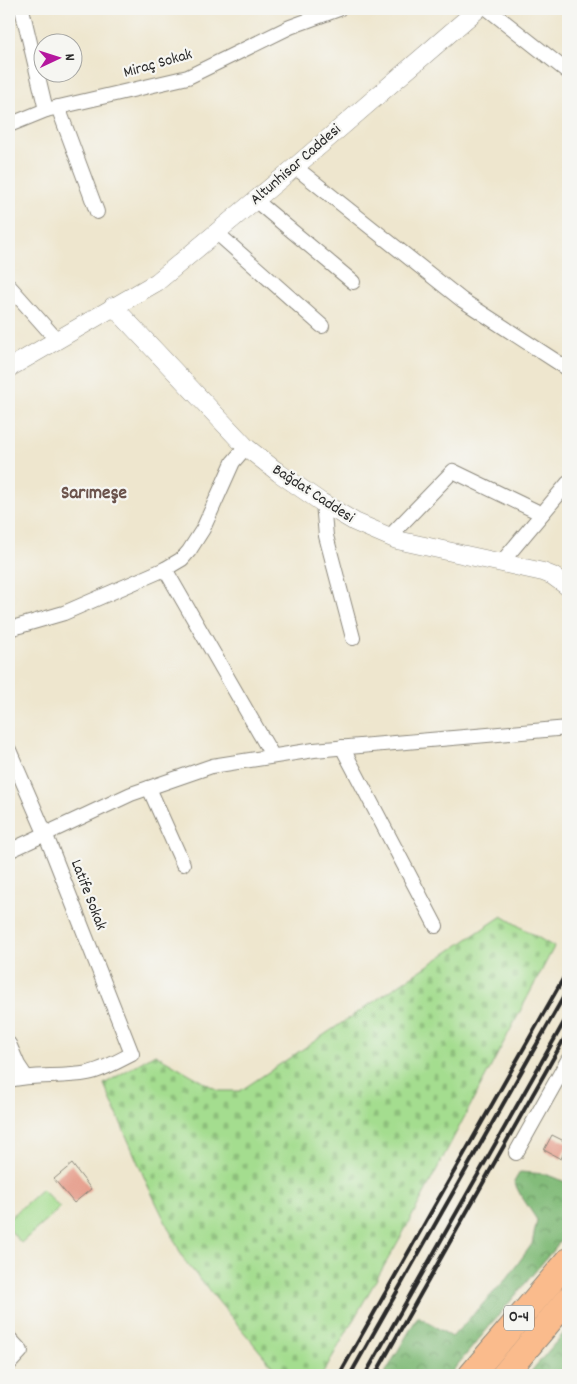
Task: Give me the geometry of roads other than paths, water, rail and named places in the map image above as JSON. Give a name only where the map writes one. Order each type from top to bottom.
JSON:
[{"type":"highway","name":"O-4","points":[[471,1375],[568,1261]]},
{"type":"highway","name":"O-4","points":[[504,1375],[568,1299]]},
{"type":"street","points":[[22,9],[52,109],[97,212]]},
{"type":"street","name":"Miraç Sokak","points":[[9,125],[52,109],[188,77],[282,31],[338,9]]},
{"type":"street","points":[[477,10],[568,72]]},
{"type":"street","name":"Altunhisar Caddesi","points":[[9,368],[157,282],[477,10]]},
{"type":"street","points":[[294,166],[462,300],[568,368]]},
{"type":"street","points":[[255,200],[353,282]]},
{"type":"street","points":[[217,232],[322,326]]},
{"type":"street","points":[[9,286],[57,340]]},
{"type":"street","name":"Bağdat Caddesi","points":[[113,306],[246,447],[279,473],[323,503],[355,522],[389,537],[414,545],[543,572],[553,576],[568,587]]},
{"type":"street","points":[[9,629],[64,613],[164,570],[182,559],[196,542],[233,462],[246,447]]},
{"type":"street","points":[[389,537],[453,470],[542,514]]},
{"type":"street","points":[[501,563],[568,483]]},
{"type":"street","points":[[323,503],[326,536],[353,638]]},
{"type":"street","points":[[164,570],[272,755]]},
{"type":"street","points":[[9,851],[45,833],[150,788],[212,766],[272,755],[342,747],[568,728]]},
{"type":"street","points":[[342,747],[436,926]]},
{"type":"street","name":"Latife Sokak","points":[[9,750],[45,833],[132,1054],[85,1074],[26,1077]]},
{"type":"street","points":[[150,788],[183,864]]},
{"type":"street","points":[[9,1044],[18,1065],[26,1077],[9,1080]]},
{"type":"street","points":[[516,1153],[568,1060]]},
{"type":"street","points":[[9,1338],[21,1351],[9,1364]]},
{"type":"railway","points":[[339,1375],[568,970]]},
{"type":"railway","points":[[350,1375],[568,989]]},
{"type":"railway","points":[[365,1375],[568,1015]]},
{"type":"railway","points":[[375,1375],[568,1032]]},
{"type":"district","name":"Sarımeşe","points":[[94,494]]}]
